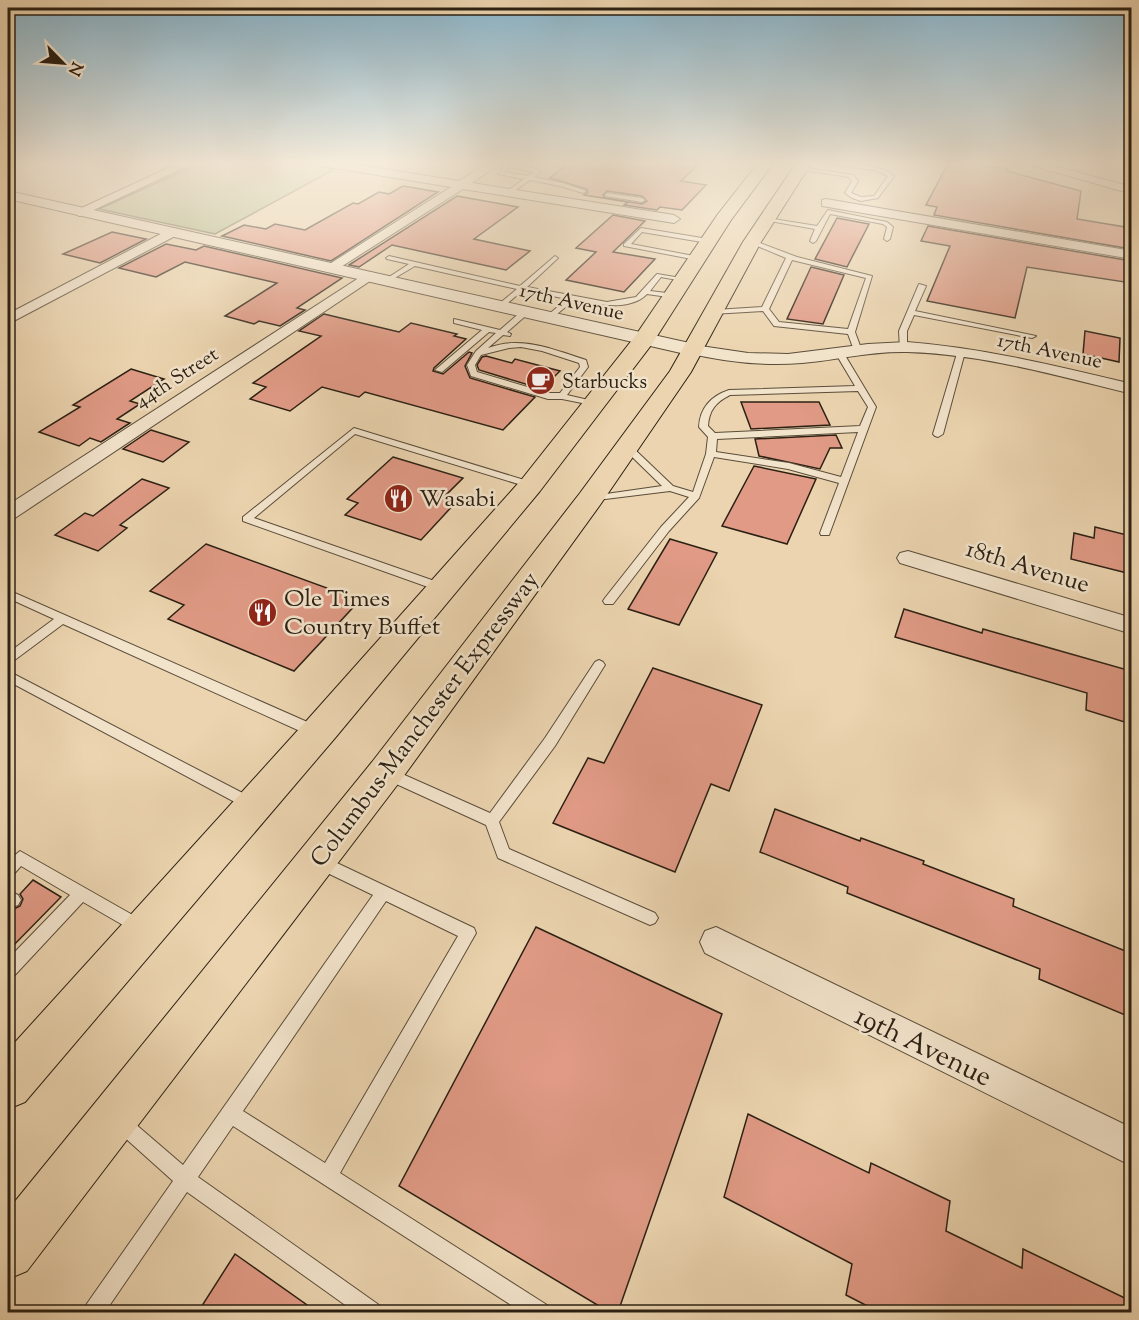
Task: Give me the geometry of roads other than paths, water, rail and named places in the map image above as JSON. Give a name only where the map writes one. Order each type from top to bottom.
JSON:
[{"type":"main road","points":[[8,1086],[531,485],[644,339],[721,224]]},
{"type":"main road","name":"Columbus-Manchester Expressway","points":[[8,1252],[385,773],[590,499],[693,350],[766,224]]},
{"type":"street","name":"17th Avenue","points":[[133,224],[725,356],[765,360],[903,347],[961,352],[1131,389]]},
{"type":"street","points":[[333,268],[402,224]]},
{"type":"street","points":[[947,224],[1131,255]]},
{"type":"street","points":[[8,320],[172,232]]},
{"type":"street","name":"44th Street","points":[[8,514],[368,276]]},
{"type":"street","name":"18th Avenue","points":[[908,558],[1131,626]]},
{"type":"street","name":"19th Avenue","points":[[716,942],[1131,1148]]},
{"type":"lane","points":[[813,241],[822,224]]},
{"type":"lane","points":[[886,224],[890,227],[887,239]]},
{"type":"lane","points":[[760,231],[819,228]]},
{"type":"lane","points":[[697,258],[626,245],[641,230],[708,241]]},
{"type":"lane","points":[[760,231],[789,259],[838,267],[870,277],[850,332],[858,351]]},
{"type":"lane","points":[[669,261],[675,254]]},
{"type":"lane","points":[[389,258],[522,288],[607,304],[638,298],[664,268]]},
{"type":"lane","points":[[502,306],[555,258]]},
{"type":"lane","points":[[765,309],[789,259]]},
{"type":"lane","points":[[388,280],[414,264]]},
{"type":"lane","points":[[659,275],[677,288]]},
{"type":"lane","points":[[903,347],[903,331],[922,286]]},
{"type":"lane","points":[[645,292],[677,288]]},
{"type":"lane","points":[[551,317],[572,298]]},
{"type":"lane","points":[[715,312],[765,309]]},
{"type":"lane","points":[[765,309],[777,324],[850,332]]},
{"type":"lane","points":[[526,312],[485,345],[471,363],[474,374],[548,396],[562,396],[594,404]]},
{"type":"lane","points":[[911,312],[1032,336]]},
{"type":"lane","points":[[457,321],[503,332],[523,339],[525,344]]},
{"type":"lane","points":[[439,370],[488,328]]},
{"type":"lane","points":[[480,354],[502,345],[525,344],[583,362],[584,367],[562,396]]},
{"type":"lane","points":[[938,434],[961,352]]},
{"type":"lane","points":[[825,533],[872,407],[840,354]]},
{"type":"lane","points":[[860,388],[729,393],[718,397],[707,408],[703,427],[712,436],[864,429]]},
{"type":"lane","points":[[442,588],[247,519],[354,431],[531,485]]},
{"type":"lane","points":[[609,601],[665,529],[696,496],[711,454],[712,436]]},
{"type":"lane","points":[[627,447],[670,488]]},
{"type":"lane","points":[[711,454],[789,466],[844,481]]},
{"type":"lane","points":[[590,499],[670,488],[696,496]]},
{"type":"lane","points":[[8,594],[317,733]]},
{"type":"lane","points":[[8,659],[63,618]]},
{"type":"lane","points":[[492,821],[550,742],[599,665]]},
{"type":"lane","points":[[8,676],[253,805]]},
{"type":"lane","points":[[385,773],[492,821],[503,853],[650,918]]},
{"type":"lane","points":[[8,870],[20,858],[144,930]]},
{"type":"lane","points":[[317,860],[468,933],[327,1177]]},
{"type":"lane","points":[[93,1312],[383,893]]},
{"type":"lane","points":[[8,970],[25,943],[47,921],[81,894]]},
{"type":"lane","points":[[231,1114],[540,1312]]},
{"type":"lane","points":[[114,1117],[185,1179],[372,1312]]},
{"type":"place","name":"Starbucks","points":[[541,381]]},
{"type":"place","name":"Wasabi","points":[[398,498]]},
{"type":"place","name":"Ole Times Country Buffet","points":[[263,612]]}]
